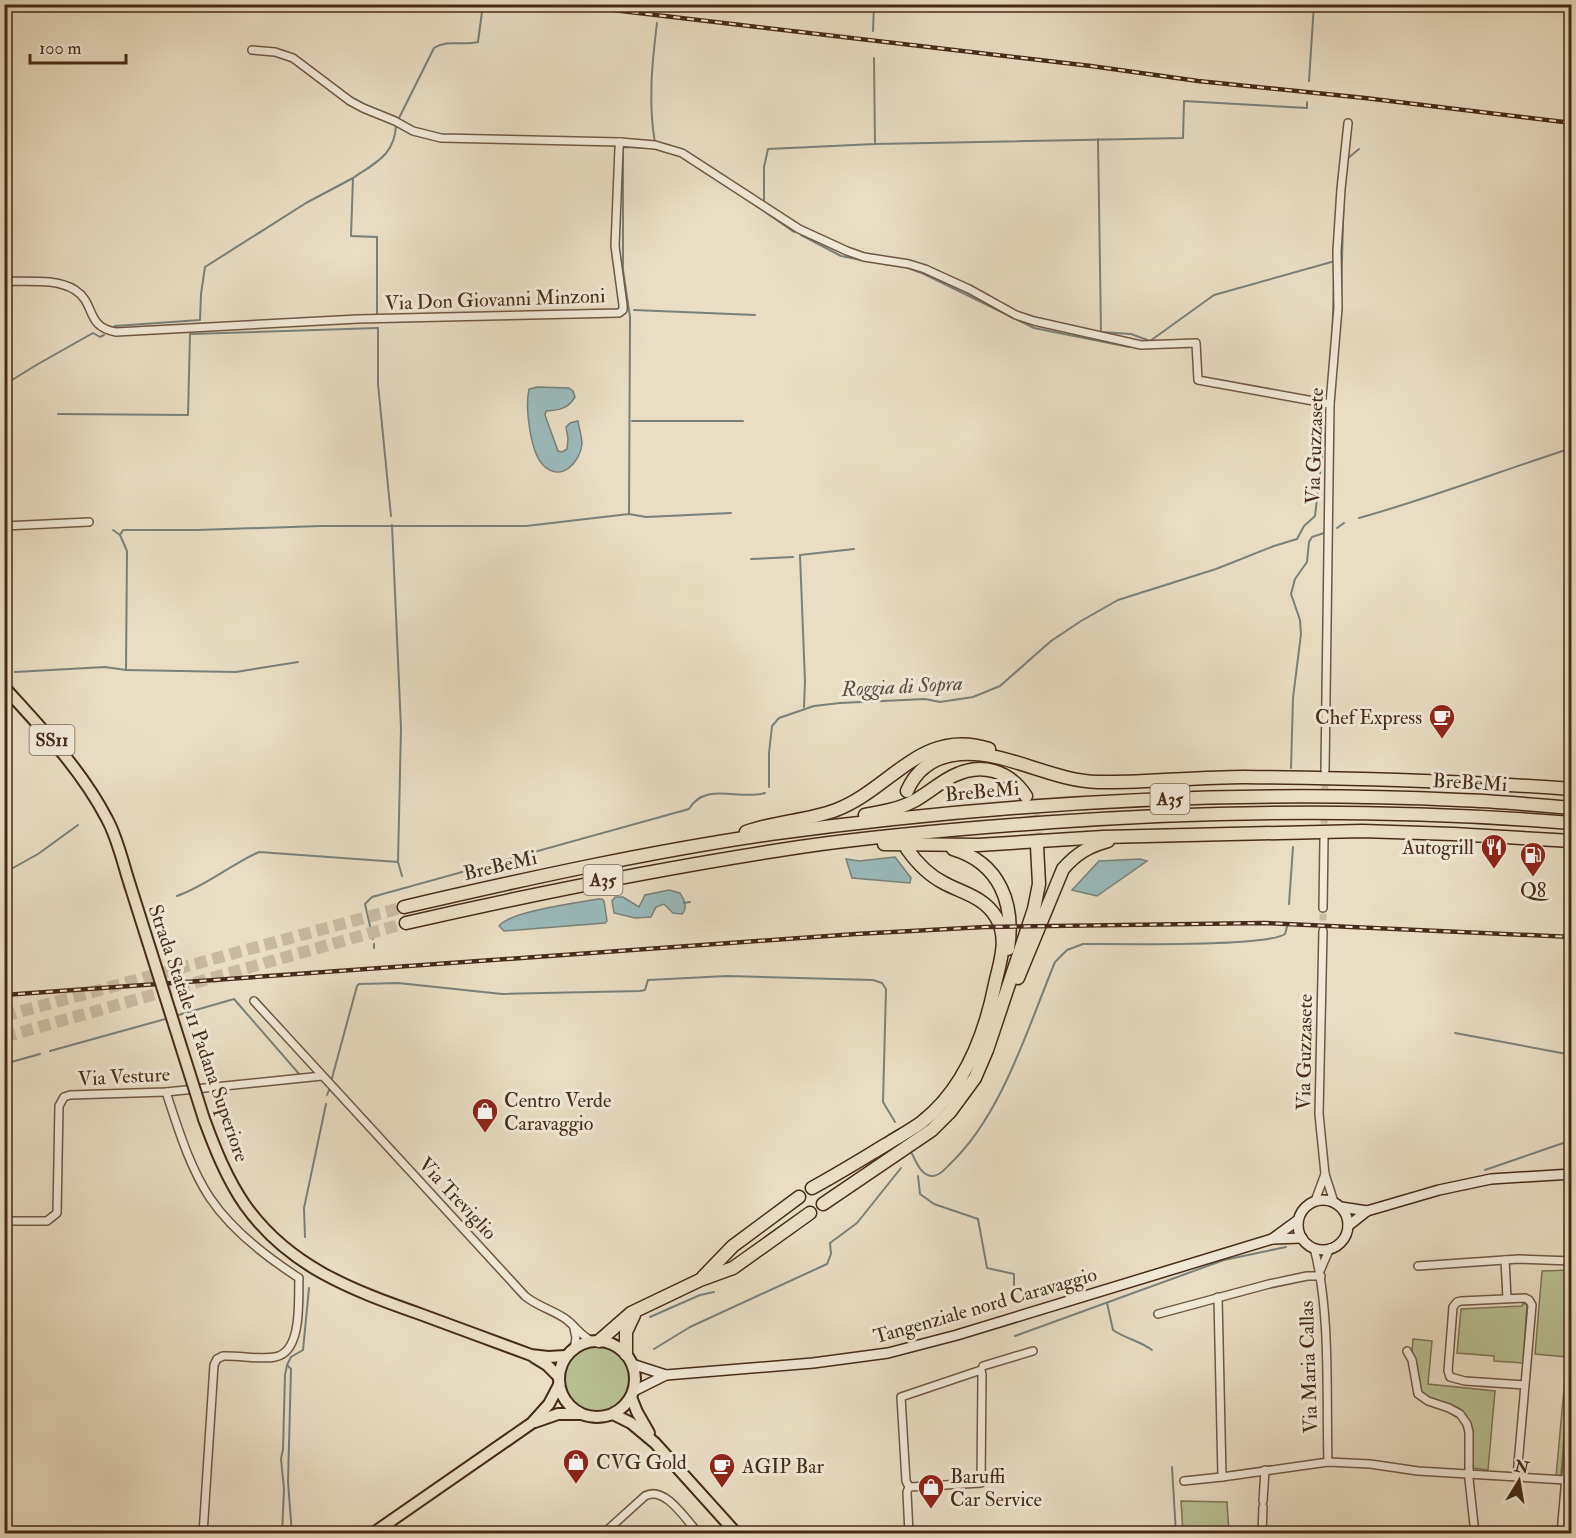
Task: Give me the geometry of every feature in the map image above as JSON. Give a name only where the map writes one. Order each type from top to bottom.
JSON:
[{"type":"highway","points":[[729,841],[768,825],[820,816],[845,807],[920,755],[941,746],[963,744],[984,747],[1036,770]]},
{"type":"highway","points":[[907,791],[922,768],[934,761],[956,754],[987,755],[1076,780],[1097,782],[1242,777],[1401,780],[1572,789]]},
{"type":"highway","points":[[770,834],[794,825],[889,810],[912,801],[954,775],[975,769],[989,769],[1007,776],[1016,782],[1026,795]]},
{"type":"highway","name":"BreBeMi","points":[[404,908],[546,875],[770,834],[1019,807],[1179,799],[1371,798],[1460,800],[1572,808]]},
{"type":"highway","name":"BreBeMi","points":[[406,923],[558,889],[802,847],[1016,824],[1237,813],[1394,814],[1572,823]]},
{"type":"highway","points":[[802,847],[898,844],[978,845],[1134,836],[1362,831],[1572,841]]},
{"type":"highway","points":[[996,1025],[1063,869],[1075,856],[1095,844],[1134,836]]},
{"type":"highway","points":[[934,845],[954,849],[972,857],[991,873],[1002,888],[1009,911],[1011,932],[1006,956],[994,988]]},
{"type":"highway","points":[[823,1204],[932,1130],[950,1112],[975,1078],[996,1025],[1034,909],[1039,885],[1037,846]]},
{"type":"highway","points":[[812,1188],[907,1132],[922,1122],[943,1101],[957,1083],[971,1058],[989,1009],[1003,948],[997,918],[977,898],[945,884],[929,873],[907,849]]},
{"type":"highway","points":[[700,1280],[733,1246],[799,1197]]},
{"type":"highway","points":[[596,1341],[638,1310],[700,1280],[733,1268],[810,1213]]},
{"type":"highway","points":[[629,1359],[626,1332],[630,1320],[638,1310]]},
{"type":"main road","name":"Strada Statale 11 Padana Superiore","points":[[4,687],[59,748],[94,796],[111,826],[204,1119],[226,1173],[246,1206],[275,1239],[310,1267],[348,1288],[531,1355],[547,1365],[559,1381]]},
{"type":"main road","points":[[1298,1220],[1302,1238],[1314,1248],[1329,1248],[1343,1239],[1348,1226],[1367,1211],[1439,1190],[1491,1179],[1572,1174]]},
{"type":"main road","points":[[1315,1201],[1325,1200],[1367,1211]]},
{"type":"main road","name":"Tangenziale nord Caravaggio","points":[[1272,1239],[1298,1220],[1304,1209],[1315,1201]]},
{"type":"main road","points":[[1337,1205],[1345,1214],[1348,1226]]},
{"type":"main road","name":"Tangenziale nord Caravaggio","points":[[632,1394],[666,1375],[813,1363],[888,1353],[957,1335],[1272,1239],[1302,1238]]},
{"type":"main road","points":[[532,1424],[549,1404],[559,1381],[562,1364],[570,1352],[596,1341],[614,1345],[629,1359],[635,1375],[632,1394],[636,1412],[655,1443]]},
{"type":"main road","name":"Strada Statale 11 Padana Superiore","points":[[531,1355],[548,1357],[570,1352]]},
{"type":"main road","name":"Tangenziale nord Caravaggio","points":[[629,1359],[666,1375]]},
{"type":"main road","points":[[559,1381],[565,1400],[581,1414]]},
{"type":"main road","points":[[372,1533],[532,1424],[558,1414],[581,1414],[596,1418],[613,1414],[624,1406],[632,1394]]},
{"type":"main road","points":[[613,1414],[631,1423],[655,1443],[737,1533]]},
{"type":"street","points":[[252,50],[275,52],[293,58],[350,101],[425,135],[441,138],[620,142],[655,145],[682,153],[765,208],[847,252],[925,269],[1017,315],[1034,321],[1141,345],[1197,343],[1198,380],[1330,404]]},
{"type":"street","name":"Via Guzzasete","points":[[1325,770],[1330,404],[1338,308],[1337,251],[1348,123]]},
{"type":"street","name":"Via Don Giovanni Minzoni","points":[[4,281],[47,283],[70,287],[83,298],[96,323],[107,331],[116,332],[358,319],[619,313],[623,310],[623,305],[615,246],[620,142]]},
{"type":"street","points":[[4,526],[89,522]]},
{"type":"street","points":[[1323,908],[1324,839]]},
{"type":"street","name":"Via Guzzasete","points":[[1323,931],[1319,1114],[1324,1174],[1337,1205]]},
{"type":"street","name":"Via Treviglio","points":[[254,1001],[521,1292],[537,1305],[568,1320],[574,1328],[596,1341]]},
{"type":"street","name":"Via Vesture","points":[[4,1221],[47,1221],[57,1212],[58,1118],[59,1106],[64,1097],[166,1092],[324,1078]]},
{"type":"street","points":[[166,1092],[188,1157],[211,1199],[248,1240],[299,1278],[297,1328],[294,1342],[277,1357],[223,1356],[217,1359],[214,1365],[202,1533]]},
{"type":"street","name":"Via Guzzasete","points":[[1315,1201],[1324,1174]]},
{"type":"street","name":"Via Maria Callas","points":[[1314,1248],[1321,1274],[1325,1334],[1328,1462]]},
{"type":"street","name":"Via Maria Callas","points":[[1321,1274],[1329,1248]]},
{"type":"street","points":[[1418,1266],[1505,1260],[1572,1261]]},
{"type":"street","points":[[1505,1260],[1507,1298]]},
{"type":"street","points":[[1158,1314],[1218,1297],[1321,1274]]},
{"type":"street","points":[[1218,1297],[1222,1477]]},
{"type":"street","points":[[1517,1476],[1525,1385],[1532,1305],[1525,1298],[1507,1298],[1459,1301],[1454,1305],[1448,1371],[1450,1377],[1454,1380],[1525,1385]]},
{"type":"street","points":[[570,1352],[576,1338],[574,1328]]},
{"type":"street","points":[[983,1366],[1033,1351]]},
{"type":"street","points":[[1407,1351],[1412,1360],[1418,1394],[1428,1401],[1460,1414],[1470,1432],[1469,1473],[1475,1533]]},
{"type":"street","points":[[909,1487],[981,1483],[981,1370],[901,1397],[906,1481],[909,1487],[907,1492],[909,1533]]},
{"type":"street","points":[[1561,1533],[1568,1495],[1565,1480],[1572,1409]]},
{"type":"street","points":[[1184,1481],[1328,1462],[1370,1464],[1418,1471],[1565,1480]]},
{"type":"street","points":[[1262,1533],[1265,1470]]},
{"type":"street","points":[[603,1533],[645,1496],[653,1493],[665,1496],[699,1533]]},
{"type":"green space","points":[[1571,1270],[1571,1347],[1561,1475],[1556,1476],[1567,1357],[1535,1354],[1542,1271]]},
{"type":"green space","points":[[1523,1303],[1527,1305],[1523,1363],[1494,1361],[1494,1356],[1457,1353],[1461,1309],[1522,1306]]},
{"type":"green space","points":[[1413,1339],[1432,1341],[1428,1384],[1495,1391],[1488,1470],[1472,1468],[1469,1421],[1421,1394],[1412,1352]]},
{"type":"green space","points":[[597,1344],[610,1347],[621,1354],[628,1365],[631,1378],[628,1391],[621,1402],[610,1409],[597,1412],[584,1409],[573,1402],[566,1391],[563,1378],[566,1365],[573,1354],[584,1347]]},
{"type":"green space","points":[[1181,1501],[1227,1502],[1229,1533],[1183,1533]]},
{"type":"water","points":[[569,388],[575,397],[566,406],[546,411],[545,415],[558,451],[562,452],[567,449],[566,427],[578,421],[582,444],[578,458],[574,464],[563,471],[557,472],[544,466],[535,451],[528,418],[528,397],[529,389]]},
{"type":"water","points":[[895,857],[911,878],[910,883],[852,878],[846,859],[859,861]]},
{"type":"water","points":[[1140,859],[1147,861],[1097,896],[1072,890],[1099,861]]},
{"type":"water","points":[[669,890],[680,893],[685,906],[682,914],[673,913],[664,904],[656,907],[651,917],[635,918],[614,913],[612,901],[615,897],[623,897],[639,907],[645,895]]},
{"type":"water","points":[[598,899],[604,901],[607,921],[605,923],[504,931],[499,926],[516,916],[530,912]]},
{"type":"waterway","points":[[398,120],[434,48],[450,43],[478,42],[483,4]]},
{"type":"waterway","points":[[873,31],[874,4]]},
{"type":"waterway","points":[[1309,81],[1314,4]]},
{"type":"waterway","points":[[655,143],[651,98],[657,23]]},
{"type":"waterway","points":[[764,204],[764,167],[768,149],[875,144],[874,58]]},
{"type":"waterway","points":[[875,144],[1183,138],[1184,101],[1307,108],[1307,102]]},
{"type":"waterway","points":[[377,318],[377,237],[351,236],[353,178],[376,163],[388,151],[395,135],[396,125]]},
{"type":"waterway","points":[[1098,139],[1101,332],[1131,334],[1150,341],[1214,295],[1335,261],[1335,263]]},
{"type":"waterway","points":[[629,514],[630,317],[623,270],[623,148],[649,148]]},
{"type":"waterway","points":[[1347,159],[1359,149]]},
{"type":"waterway","points":[[678,155],[689,161]]},
{"type":"waterway","points":[[112,329],[115,326],[200,320],[205,267],[306,203],[353,178]]},
{"type":"waterway","points":[[1341,296],[1344,188]]},
{"type":"waterway","points":[[741,195],[794,232]]},
{"type":"waterway","points":[[801,235],[841,256],[861,260]]},
{"type":"waterway","points":[[885,264],[905,267],[922,273],[1034,328],[1129,347]]},
{"type":"waterway","points":[[1332,344],[1334,281]]},
{"type":"waterway","points":[[634,310],[755,315]]},
{"type":"waterway","points":[[378,328],[378,384],[391,516]]},
{"type":"waterway","points":[[58,414],[188,415],[190,334],[378,328]]},
{"type":"waterway","points":[[4,385],[93,333],[100,337],[104,335]]},
{"type":"waterway","points":[[632,421],[743,421]]},
{"type":"waterway","name":"Roggia di Sopra","points":[[769,787],[772,726],[779,718],[814,706],[840,703],[925,699],[940,702],[973,697],[1000,686],[1051,641],[1118,600],[1216,569],[1297,539],[1304,526],[1315,516],[1326,421]]},
{"type":"waterway","points":[[1359,518],[1572,448]]},
{"type":"waterway","points":[[120,535],[123,530],[321,526],[526,526],[629,514],[646,517],[731,513]]},
{"type":"waterway","points":[[1337,528],[1344,523]]},
{"type":"waterway","points":[[392,525],[401,728],[398,862],[402,876]]},
{"type":"waterway","points":[[15,672],[105,667],[126,670],[127,551],[120,535],[113,530]]},
{"type":"waterway","points":[[1291,768],[1293,698],[1301,634],[1300,620],[1291,594],[1295,579],[1307,562],[1309,542],[1312,537],[1324,533]]},
{"type":"waterway","points":[[804,707],[800,555],[854,549]]},
{"type":"waterway","points":[[751,559],[793,557]]},
{"type":"waterway","points":[[126,670],[236,672],[298,662]]},
{"type":"waterway","points":[[373,939],[365,904],[372,897],[689,809],[704,796],[765,793]]},
{"type":"waterway","points":[[4,873],[38,854],[78,825]]},
{"type":"waterway","points":[[1289,904],[1293,847]]},
{"type":"waterway","points":[[177,896],[198,887],[259,852],[398,862]]},
{"type":"waterway","points":[[684,903],[690,902]]},
{"type":"waterway","points":[[910,1150],[921,1170],[928,1175],[935,1176],[940,1174],[968,1144],[985,1121],[999,1096],[1024,1042],[1055,962],[1067,950],[1083,944],[1189,944],[1250,941],[1285,934],[1287,927]]},
{"type":"waterway","points":[[332,1078],[359,984],[398,983],[502,994],[640,991],[645,990],[648,980],[727,976],[873,980],[882,983],[886,989],[883,1102],[895,1122]]},
{"type":"waterway","points":[[175,1016],[234,999],[300,1075]]},
{"type":"waterway","points":[[50,1051],[169,1018]]},
{"type":"waterway","points":[[1455,1033],[1572,1055]]},
{"type":"waterway","points":[[4,1064],[40,1054]]},
{"type":"waterway","points":[[327,1095],[329,1090]]},
{"type":"waterway","points":[[305,1237],[304,1208],[326,1104]]},
{"type":"waterway","points":[[1485,1170],[1572,1140]]},
{"type":"waterway","points":[[654,1349],[690,1327],[827,1264],[831,1254],[830,1243],[857,1223],[901,1168]]},
{"type":"waterway","points":[[918,1176],[920,1194],[934,1204],[978,1219],[987,1268],[1014,1274],[1014,1294]]},
{"type":"waterway","points":[[1015,1336],[1224,1260],[1286,1247]]},
{"type":"waterway","points":[[292,1534],[288,1482],[291,1369],[287,1365],[291,1357],[303,1350],[309,1288]]},
{"type":"waterway","points":[[650,1317],[700,1295],[714,1292]]},
{"type":"waterway","points":[[1107,1303],[1113,1330],[1152,1350]]},
{"type":"waterway","points":[[282,1534],[284,1489],[281,1459],[287,1365]]},
{"type":"waterway","points":[[1172,1467],[1176,1534]]},
{"type":"tunnel","points":[[1324,834],[1325,776]]},
{"type":"tunnel","points":[[1027,798],[1033,815],[1037,846]]},
{"type":"tunnel","points":[[4,1016],[404,907]]},
{"type":"tunnel","points":[[1323,908],[1323,931]]},
{"type":"tunnel","points":[[4,1037],[406,923]]},
{"type":"railway","points":[[562,4],[1091,66],[1198,81],[1572,123]]},
{"type":"railway","points":[[4,995],[856,934],[985,927],[1264,923],[1572,937]]},
{"type":"place","name":"Chef Express","points":[[1442,740]]},
{"type":"place","name":"Autogrill","points":[[1494,870]]},
{"type":"place","name":"Q8","points":[[1533,878]]},
{"type":"place","name":"Centro Verde Caravaggio","points":[[485,1134]]},
{"type":"place","name":"CVG Gold","points":[[576,1485]]},
{"type":"place","name":"AGIP Bar","points":[[722,1489]]},
{"type":"place","name":"Baruffi Car Service","points":[[931,1510]]}]
